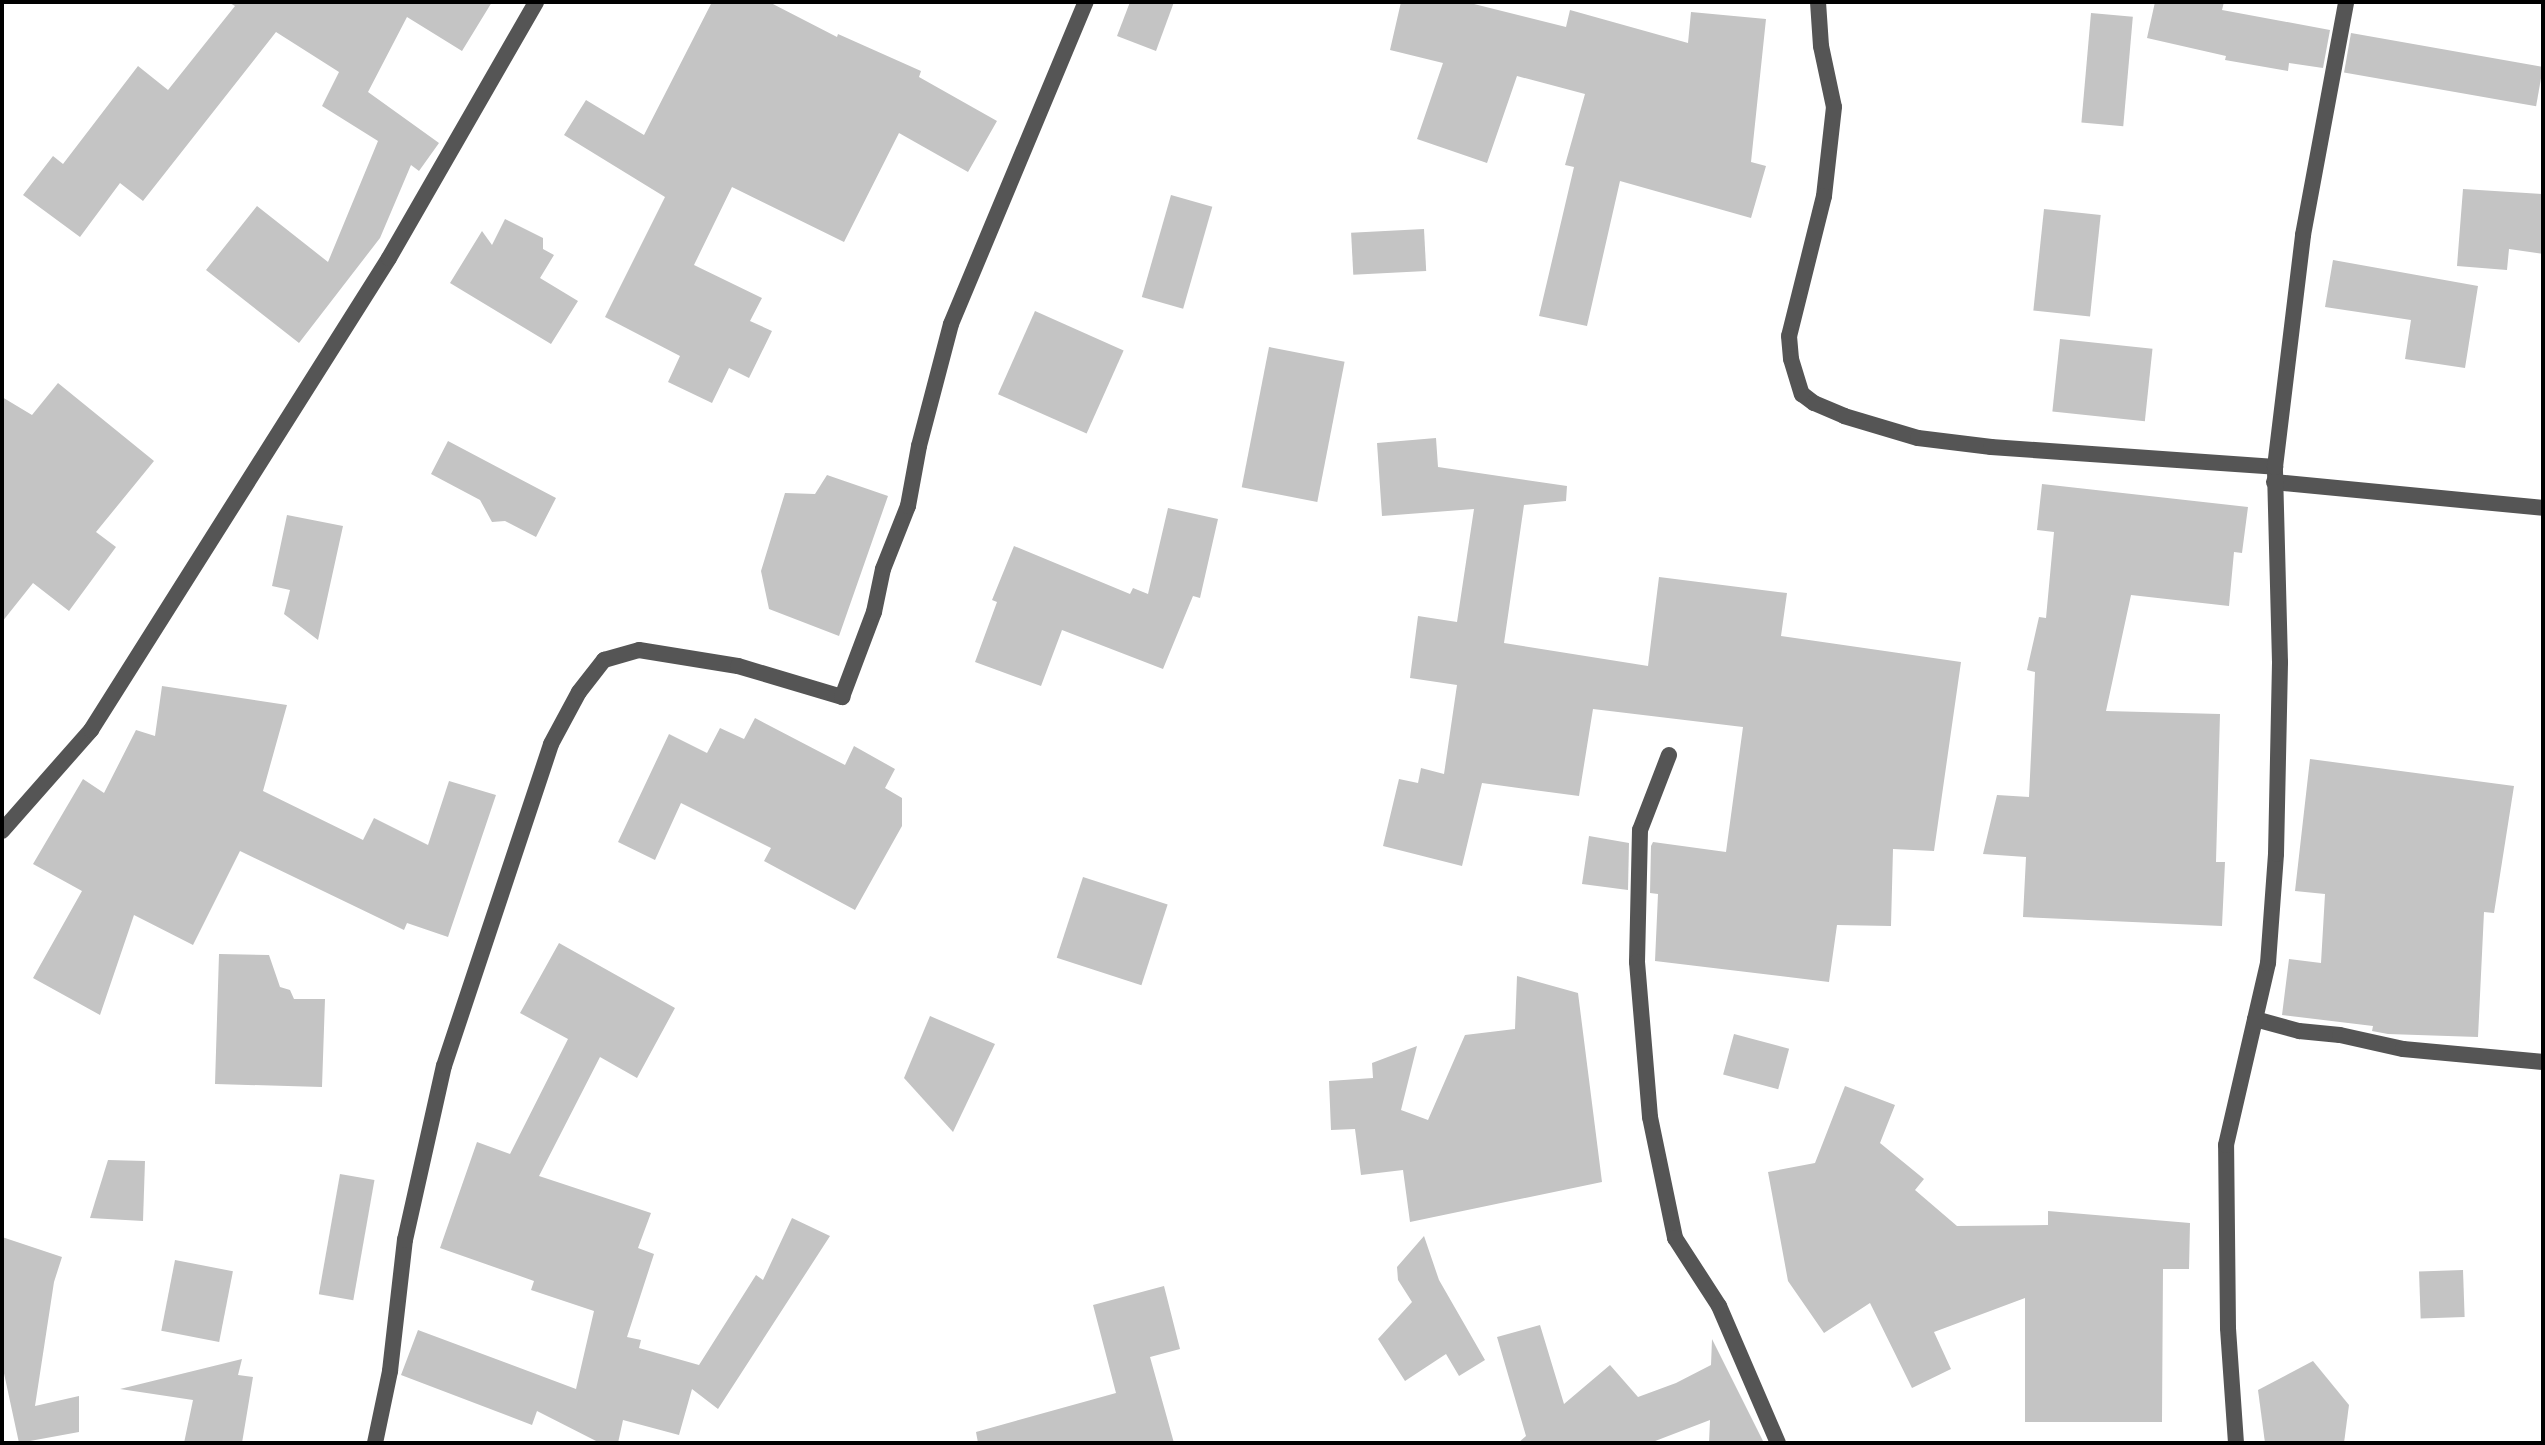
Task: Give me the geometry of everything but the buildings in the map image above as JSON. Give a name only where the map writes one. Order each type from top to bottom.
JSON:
[{"type":"street","points":[[2,831],[91,730],[389,258],[536,2]]},
{"type":"street","points":[[375,1443],[390,1371],[405,1240],[444,1066],[551,744],[579,692],[604,660],[639,650],[738,666],[842,697],[908,506],[919,446],[951,324],[1086,2]]},
{"type":"street","points":[[1818,2],[1821,46],[1834,107],[1824,196],[1789,336],[1791,359],[1802,394],[1814,403],[1844,416],[1918,438],[2274,474],[2543,508]]},
{"type":"street","points":[[2236,1443],[2228,1328],[2226,1145],[2268,963],[2276,854],[2280,662],[2274,474],[2303,235],[2346,2]]},
{"type":"street","points":[[1669,755],[1640,830],[1637,962],[1650,1117],[1675,1238],[1719,1306],[1778,1443]]},
{"type":"street","points":[[2255,1019],[2299,1031],[2340,1035],[2403,1049],[2543,1062]]}]
